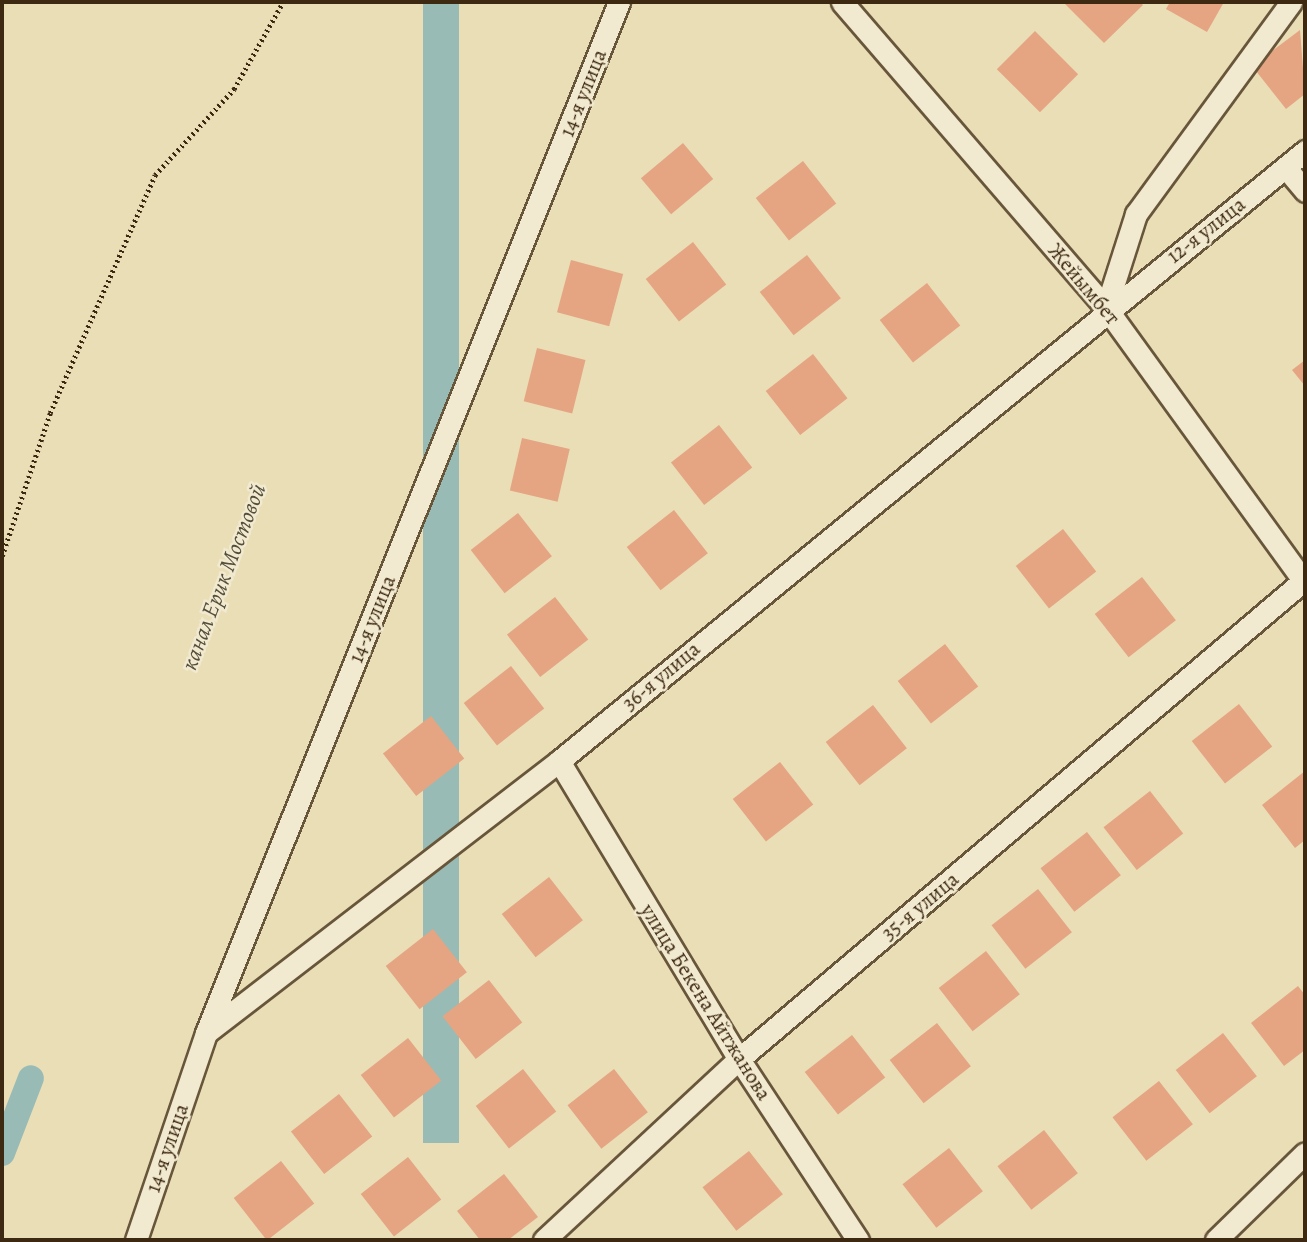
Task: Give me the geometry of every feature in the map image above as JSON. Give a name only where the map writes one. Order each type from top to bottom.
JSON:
[{"type":"street","name":"14-я улица","points":[[136,1240],[206,1034],[619,2]]},
{"type":"street","name":"Жейымбет","points":[[842,2],[1106,308],[1304,582]]},
{"type":"street","points":[[1106,308],[1136,214],[1291,2]]},
{"type":"street","name":"12-я улица","points":[[1106,308],[1305,151]]},
{"type":"street","points":[[1286,168],[1305,191]]},
{"type":"street","name":"36-я улица","points":[[206,1034],[559,761],[1106,308]]},
{"type":"street","name":"35-я улица","points":[[544,1240],[739,1059],[1304,582]]},
{"type":"street","name":"улица Бекена Айтжанова","points":[[559,761],[739,1059],[858,1240]]},
{"type":"street","points":[[1216,1240],[1305,1153]]},
{"type":"path","points":[[2,556],[50,413],[155,175],[234,89],[283,2]]},
{"type":"water","points":[[423,2],[459,2],[459,1143],[423,1143]]},
{"type":"building","points":[[1063,2],[1140,2],[1143,5],[1104,43]]},
{"type":"building","points":[[1170,2],[1224,2],[1207,32],[1166,9]]},
{"type":"building","points":[[1300,30],[1305,94],[1286,109],[1252,66]]},
{"type":"building","points":[[1035,31],[1078,74],[1040,112],[997,69]]},
{"type":"building","points":[[683,143],[713,179],[671,214],[641,178]]},
{"type":"building","points":[[803,161],[836,204],[789,240],[756,198]]},
{"type":"building","points":[[693,242],[726,285],[679,321],[646,279]]},
{"type":"building","points":[[807,255],[841,298],[794,335],[760,292]]},
{"type":"building","points":[[571,260],[623,274],[609,326],[557,312]]},
{"type":"building","points":[[927,283],[960,326],[913,362],[880,320]]},
{"type":"building","points":[[537,348],[586,360],[572,413],[524,401]]},
{"type":"building","points":[[813,354],[847,398],[800,435],[766,391]]},
{"type":"building","points":[[1305,360],[1305,386],[1292,370]]},
{"type":"building","points":[[719,425],[752,468],[704,505],[671,463]]},
{"type":"building","points":[[522,438],[570,449],[558,502],[510,491]]},
{"type":"building","points":[[674,510],[708,553],[661,590],[627,547]]},
{"type":"building","points":[[518,513],[552,556],[505,593],[471,550]]},
{"type":"building","points":[[1063,529],[1096,572],[1049,608],[1016,566]]},
{"type":"building","points":[[1142,577],[1176,620],[1129,657],[1095,614]]},
{"type":"building","points":[[555,597],[588,640],[540,677],[507,635]]},
{"type":"building","points":[[945,644],[978,687],[931,723],[898,681]]},
{"type":"building","points":[[511,666],[544,709],[497,745],[464,703]]},
{"type":"building","points":[[1239,704],[1272,747],[1225,783],[1192,741]]},
{"type":"building","points":[[873,705],[907,748],[860,785],[826,742]]},
{"type":"building","points":[[431,716],[464,759],[416,796],[383,754]]},
{"type":"building","points":[[780,762],[813,805],[766,841],[733,799]]},
{"type":"building","points":[[1305,771],[1305,840],[1295,848],[1262,805]]},
{"type":"building","points":[[1150,791],[1183,834],[1137,870],[1104,827]]},
{"type":"building","points":[[1087,832],[1121,875],[1074,912],[1041,868]]},
{"type":"building","points":[[549,877],[583,920],[536,957],[502,914]]},
{"type":"building","points":[[1038,889],[1072,932],[1025,969],[992,925]]},
{"type":"building","points":[[433,929],[467,972],[420,1009],[386,966]]},
{"type":"building","points":[[986,951],[1020,994],[973,1031],[939,988]]},
{"type":"building","points":[[489,980],[522,1023],[476,1059],[443,1016]]},
{"type":"building","points":[[1298,986],[1305,995],[1305,1050],[1284,1066],[1251,1023]]},
{"type":"building","points":[[937,1023],[971,1066],[924,1103],[890,1060]]},
{"type":"building","points":[[1223,1033],[1257,1076],[1210,1113],[1176,1070]]},
{"type":"building","points":[[852,1035],[885,1078],[838,1114],[805,1072]]},
{"type":"building","points":[[408,1038],[441,1081],[394,1117],[361,1075]]},
{"type":"building","points":[[523,1069],[556,1112],[509,1148],[476,1106]]},
{"type":"building","points":[[614,1069],[648,1112],[601,1149],[568,1105]]},
{"type":"building","points":[[1159,1081],[1193,1124],[1146,1161],[1113,1117]]},
{"type":"building","points":[[339,1094],[372,1137],[324,1174],[291,1132]]},
{"type":"building","points":[[1044,1130],[1078,1173],[1031,1210],[998,1166]]},
{"type":"building","points":[[949,1148],[983,1191],[936,1228],[903,1184]]},
{"type":"building","points":[[749,1151],[783,1194],[736,1231],[703,1187]]},
{"type":"building","points":[[408,1157],[441,1200],[394,1236],[361,1194]]},
{"type":"building","points":[[281,1161],[314,1204],[267,1240],[234,1198]]},
{"type":"building","points":[[504,1174],[538,1217],[508,1240],[480,1240],[457,1211]]},
{"type":"waterway","name":"канал Ерик Мостовой","points":[[2,1153],[31,1078]]}]
